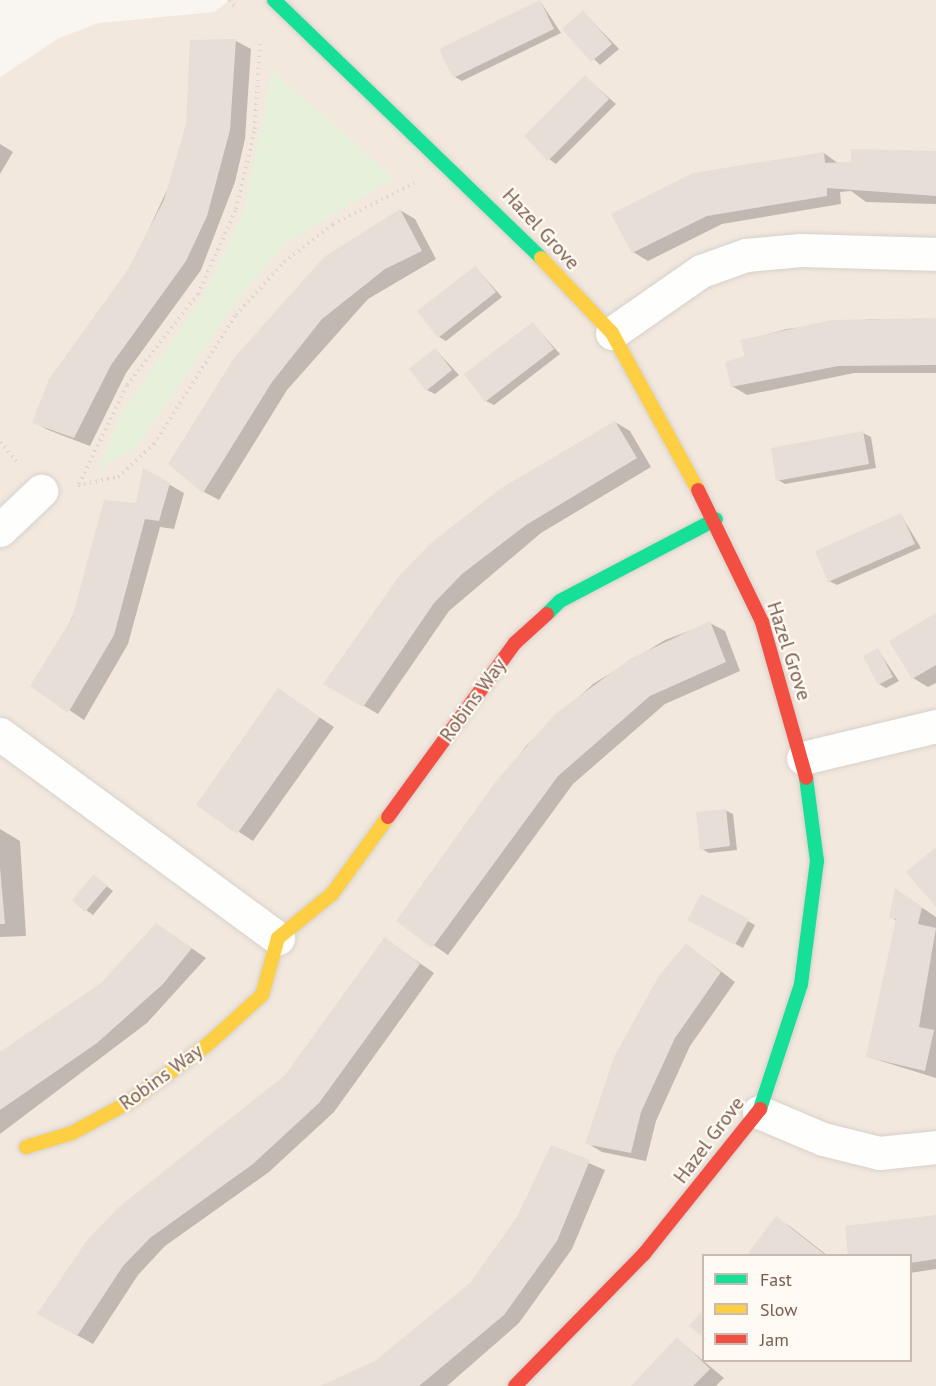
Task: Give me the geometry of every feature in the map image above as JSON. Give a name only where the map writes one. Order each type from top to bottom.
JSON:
[{"type":"street","name":"Hazel Grove","points":[[274,0],[492,205],[612,333],[716,519],[762,622],[803,758],[816,872],[801,984],[759,1112],[644,1254],[515,1386]]},
{"type":"street","points":[[612,333],[701,272],[746,255],[801,250],[936,254]]},
{"type":"street","points":[[0,530],[41,491]]},
{"type":"street","name":"Robins Way","points":[[26,1147],[72,1133],[131,1101],[207,1045],[262,995],[278,938],[332,894],[515,642],[560,601],[716,519]]},
{"type":"street","points":[[803,758],[936,726]]},
{"type":"street","points":[[0,734],[278,938]]},
{"type":"street","points":[[759,1112],[823,1139],[879,1153],[936,1147]]},
{"type":"path","points":[[229,0],[242,19]]},
{"type":"path","points":[[255,37],[262,46],[255,129],[236,209],[198,294],[127,385],[79,484],[118,477],[154,444],[236,315],[284,262],[333,224],[418,181],[425,186]]},
{"type":"shaded area","points":[[230,0],[936,0],[936,1386],[0,1386],[0,77],[59,38],[99,23],[214,12]]},
{"type":"green space","points":[[272,70],[394,178],[286,243],[238,299],[138,446],[98,469],[122,412],[203,297],[244,211]]},
{"type":"building","points":[[540,0],[554,29],[453,78],[439,49]]},
{"type":"building","points":[[583,10],[612,44],[591,62],[562,29]]},
{"type":"building","points":[[236,39],[230,130],[207,216],[186,261],[111,365],[74,438],[32,423],[49,379],[127,271],[164,200],[186,124],[190,40]]},
{"type":"building","points":[[585,75],[609,99],[548,161],[524,136]]},
{"type":"building","points":[[851,149],[936,151],[936,196],[827,188],[827,196],[707,216],[632,253],[611,214],[693,173],[824,152],[825,163],[851,162]]},
{"type":"building","points":[[400,209],[422,251],[385,269],[322,319],[272,382],[203,493],[168,464],[234,358],[324,257]]},
{"type":"building","points":[[475,266],[496,292],[438,338],[417,311]]},
{"type":"building","points":[[936,318],[936,365],[838,366],[731,387],[725,362],[745,356],[740,340],[832,320]]},
{"type":"building","points":[[533,322],[554,349],[485,402],[464,374]]},
{"type":"building","points":[[435,348],[452,370],[426,391],[409,369]]},
{"type":"building","points":[[615,421],[637,458],[526,525],[462,574],[434,603],[363,707],[323,684],[400,575],[431,543],[500,489]]},
{"type":"building","points":[[863,431],[869,464],[776,481],[771,448]]},
{"type":"building","points":[[143,468],[170,483],[159,521],[145,519],[114,635],[68,713],[30,686],[72,618],[104,500],[136,503]]},
{"type":"building","points":[[901,513],[915,544],[828,582],[815,551]]},
{"type":"building","points":[[936,613],[936,665],[912,679],[889,641]]},
{"type":"building","points":[[710,621],[726,662],[650,696],[558,776],[432,948],[396,921],[497,780],[555,714],[630,659]]},
{"type":"building","points":[[878,648],[893,677],[878,685],[863,656]]},
{"type":"building","points":[[278,688],[320,717],[237,834],[196,805]]},
{"type":"building","points":[[726,809],[730,846],[700,850],[696,812]]},
{"type":"building","points":[[936,847],[936,907],[906,872]]},
{"type":"building","points":[[0,867],[5,924],[0,924]]},
{"type":"building","points":[[94,874],[107,886],[85,912],[72,900]]},
{"type":"building","points":[[895,888],[922,907],[918,924],[936,928],[919,1027],[934,1030],[925,1071],[866,1057],[896,919],[889,918]]},
{"type":"building","points":[[701,894],[749,919],[735,945],[687,920]]},
{"type":"building","points":[[156,923],[192,948],[163,984],[97,1043],[0,1110],[0,1052],[101,983]]},
{"type":"building","points":[[385,937],[420,964],[319,1103],[253,1164],[150,1238],[123,1266],[77,1336],[37,1314],[88,1239],[119,1207],[285,1075]]},
{"type":"building","points":[[686,943],[721,972],[675,1038],[641,1112],[631,1153],[585,1144],[614,1057],[659,976]]},
{"type":"building","points":[[551,1145],[590,1160],[557,1241],[504,1315],[419,1386],[320,1386],[375,1361],[470,1283],[517,1217]]},
{"type":"building","points":[[936,1215],[936,1259],[912,1263],[912,1254],[848,1254],[845,1226]]},
{"type":"building","points":[[776,1216],[824,1254],[748,1254]]},
{"type":"building","points":[[702,1310],[702,1336],[689,1326]]},
{"type":"building","points":[[677,1337],[710,1369],[693,1386],[631,1386]]},
{"type":"traffic: fast","points":[[274,0],[541,258]]},
{"type":"traffic: fast","points":[[547,614],[560,601],[716,519]]},
{"type":"traffic: fast","points":[[760,1109],[801,984],[817,861],[806,778]]},
{"type":"traffic: slow","points":[[541,258],[612,333],[698,490]]},
{"type":"traffic: slow","points":[[26,1147],[72,1133],[131,1101],[207,1045],[262,995],[278,938],[332,894],[388,817]]},
{"type":"traffic: jam","points":[[698,490],[762,622],[806,778]]},
{"type":"traffic: jam","points":[[388,817],[515,643],[547,614]]},
{"type":"traffic: jam","points":[[515,1386],[644,1254],[760,1109]]}]
